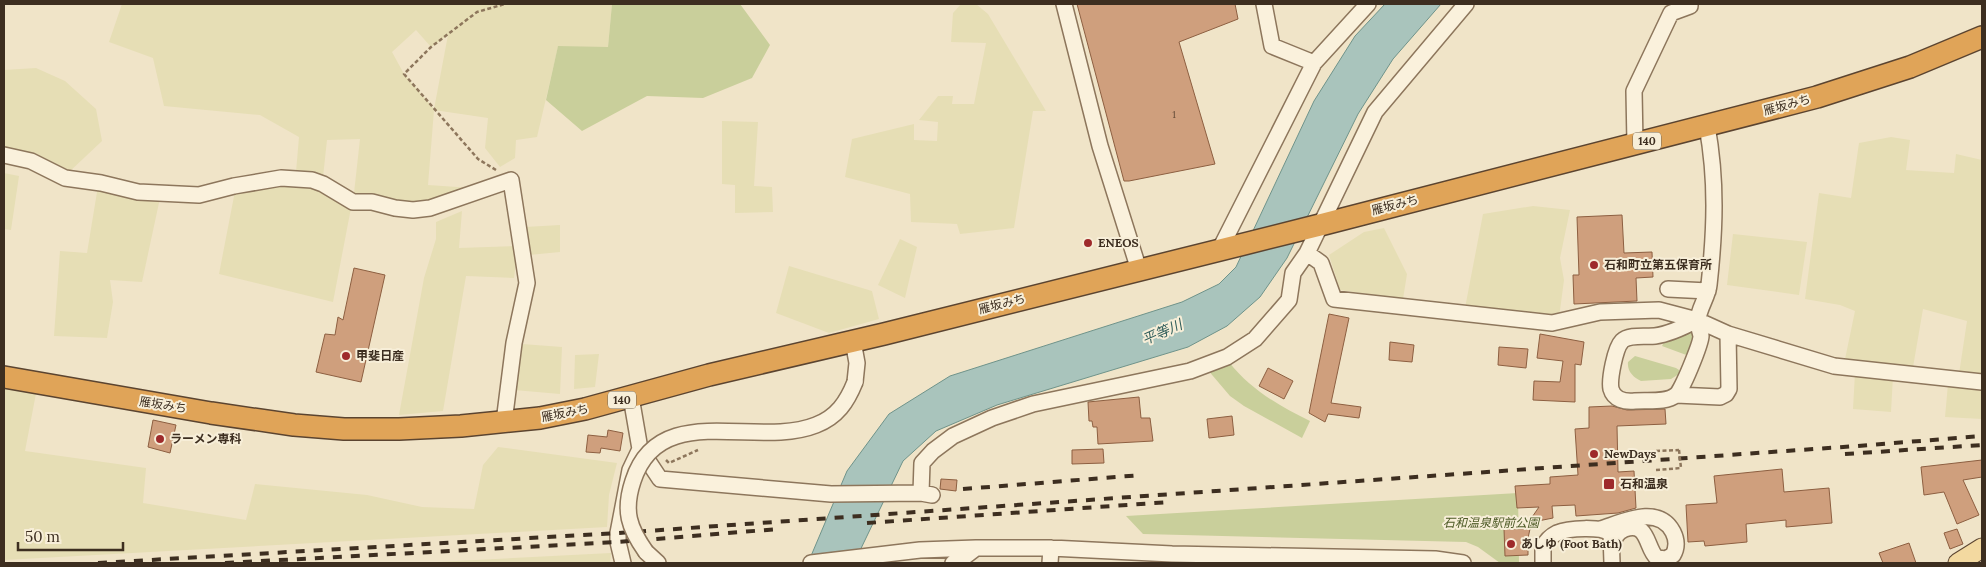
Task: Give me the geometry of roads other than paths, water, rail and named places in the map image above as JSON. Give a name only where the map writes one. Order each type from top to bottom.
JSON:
[{"type":"highway","name":"雁坂みち","points":[[4,377],[211,413],[294,425],[344,429],[399,429],[504,422],[586,409],[709,375],[1139,270],[1817,97],[1910,66],[1982,37]]},
{"type":"main road","points":[[1958,563],[1982,548]]},
{"type":"street","points":[[1064,4],[1100,146],[1139,270]]},
{"type":"street","points":[[1264,4],[1272,46],[1314,63]]},
{"type":"street","points":[[1224,248],[1314,63],[1368,4]]},
{"type":"street","points":[[631,397],[640,449],[660,480],[831,494],[920,494],[922,463],[943,442],[968,428],[1033,404],[1190,372],[1228,357],[1254,339],[1289,300],[1293,273],[1307,253],[1314,226],[1375,112],[1466,4]]},
{"type":"street","points":[[1635,144],[1634,91],[1671,13],[1690,6],[1690,4]]},
{"type":"street","points":[[1698,320],[1670,333],[1627,338],[1622,341],[1617,350],[1610,381],[1611,390],[1616,396],[1623,402],[1667,400],[1676,395],[1682,388],[1701,338],[1698,320],[1708,291],[1715,234],[1713,159],[1707,126]]},
{"type":"street","points":[[4,155],[31,160],[65,178],[100,183],[138,192],[199,195],[234,186],[281,178],[312,180],[323,184],[353,202],[372,202],[413,210],[430,208],[511,180],[528,283],[514,343],[504,422]]},
{"type":"street","points":[[1307,253],[1321,263],[1334,299],[1552,323],[1600,312],[1660,310],[1698,320],[1728,334],[1834,366],[1982,382]]},
{"type":"street","points":[[1668,289],[1708,291]]},
{"type":"street","points":[[1676,395],[1720,397],[1726,394],[1729,388],[1728,334]]},
{"type":"street","points":[[658,563],[639,543],[630,524],[628,513],[629,494],[636,470],[649,451],[674,436],[690,432],[786,432],[815,426],[830,419],[848,399],[855,382],[857,363],[853,341]]},
{"type":"street","points":[[623,563],[618,533],[630,470],[640,449]]},
{"type":"street","points":[[1601,529],[1626,520],[1654,517],[1668,524],[1676,541],[1673,555],[1666,559],[1657,558],[1652,554],[1645,535],[1641,531],[1631,528],[1625,529],[1616,535],[1612,556]]},
{"type":"street","points":[[1543,563],[1543,547],[1555,534],[1572,530],[1606,530],[1611,534],[1612,556]]},
{"type":"street","points":[[953,563],[959,561],[976,548]]},
{"type":"street","points":[[811,563],[871,555],[976,548],[1051,548],[1172,558],[1298,560],[1435,559],[1463,563]]},
{"type":"street","points":[[1050,563],[1051,548]]},
{"type":"water","name":"平等川","points":[[1385,4],[1441,4],[1393,59],[1358,114],[1287,258],[1260,297],[1227,326],[1188,347],[997,405],[936,431],[903,461],[854,563],[808,563],[847,471],[889,414],[950,376],[1182,302],[1219,284],[1236,267],[1314,101],[1355,36]]},
{"type":"railway","points":[[98,563],[618,533],[1982,436]]},
{"type":"railway","points":[[1845,454],[1982,445]]},
{"type":"railway","points":[[963,489],[1142,475]]},
{"type":"railway","points":[[867,523],[1169,502]]},
{"type":"railway","points":[[225,563],[618,542],[778,529]]},
{"type":"place","name":"ENEOS","points":[[1088,243]]},
{"type":"place","name":"石和町立第五保育所","points":[[1594,265]]},
{"type":"place","name":"甲斐日産","points":[[346,356]]},
{"type":"place","name":"ラーメン専科","points":[[160,439]]},
{"type":"place","name":"NewDays","points":[[1594,454]]},
{"type":"place","name":"石和温泉","points":[[1609,484]]},
{"type":"place","name":"あしゆ (Foot Bath)","points":[[1511,544]]},
{"type":"park label","name":"石和温泉駅前公園","points":[[1491,523]]}]
